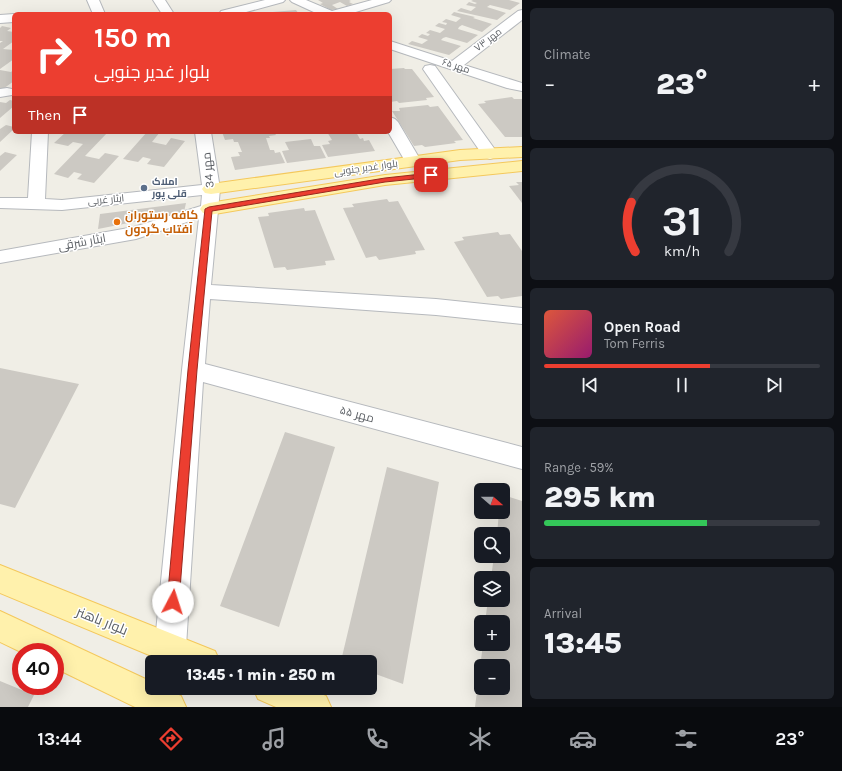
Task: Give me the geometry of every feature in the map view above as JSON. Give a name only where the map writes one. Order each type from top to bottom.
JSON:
[{"type":"main road","name":"بلوار غدیر جنوبی","points":[[210,199],[413,161],[460,155],[522,152]]},
{"type":"main road","name":"بلوار غدیر جنوبی","points":[[210,199],[522,166]]},
{"type":"main road","name":"بلوار باهنر","points":[[0,579],[167,655]]},
{"type":"main road","points":[[0,626],[36,643]]},
{"type":"main road","points":[[64,656],[168,703]]},
{"type":"main road","points":[[287,695],[315,707]]},
{"type":"street","points":[[92,0],[98,12]]},
{"type":"street","points":[[159,0],[167,12]]},
{"type":"street","points":[[240,12],[279,0]]},
{"type":"street","points":[[296,0],[323,12]]},
{"type":"street","points":[[343,12],[385,0]]},
{"type":"street","name":"مهر ۷۳","points":[[454,66],[522,14]]},
{"type":"street","points":[[0,19],[12,18]]},
{"type":"street","name":"مهر ۶۵","points":[[392,46],[522,87]]},
{"type":"street","points":[[430,68],[478,134],[490,154]]},
{"type":"street","points":[[392,125],[413,161]]},
{"type":"street","points":[[36,204],[40,134]]},
{"type":"street","name":"مهر 34","points":[[169,655],[200,291],[210,199],[203,134]]},
{"type":"street","name":"ایثار غربی","points":[[0,203],[62,205],[210,199]]},
{"type":"street","name":"ایثار شرقی","points":[[0,257],[136,233],[210,199]]},
{"type":"street","points":[[200,291],[436,307],[522,316]]},
{"type":"street","name":"مهر ۵۵","points":[[193,370],[522,458]]},
{"type":"building","points":[[318,0],[349,0],[351,1],[349,2],[353,4],[347,6],[340,2],[332,5],[338,9],[331,10],[320,4],[323,3]]},
{"type":"building","points":[[509,0],[520,3],[510,10],[490,5],[487,7],[506,13],[497,20],[457,11],[461,8],[471,11],[476,7],[466,5],[469,2],[475,4],[477,3],[471,1]]},
{"type":"building","points":[[296,10],[298,12],[273,12]]},
{"type":"building","points":[[454,12],[475,17],[473,18],[492,24],[482,32],[462,25],[459,27],[458,29],[478,35],[467,43],[446,37],[443,38],[441,40],[461,46],[449,55],[408,44],[412,41],[422,44],[428,40],[418,37],[422,34],[428,36],[430,34],[426,33],[430,30],[440,33],[445,29],[435,26],[439,23],[446,25],[447,23],[442,22],[446,19],[456,22],[461,18],[451,15]]},
{"type":"building","points":[[2,26],[11,28],[7,31],[12,32],[12,42],[3,49],[12,50],[12,60],[0,69],[0,43],[3,41],[0,41],[0,28]]},
{"type":"building","points":[[392,69],[412,69],[434,97],[426,98],[427,100],[399,103],[397,101],[392,102]]},
{"type":"building","points":[[0,70],[12,71],[12,82],[3,89],[0,88]]},
{"type":"building","points":[[512,97],[514,99],[522,99],[522,137],[505,137],[478,104],[486,103],[484,101]]},
{"type":"building","points":[[10,100],[12,100],[12,108],[0,118],[0,102],[6,103]]},
{"type":"building","points":[[428,105],[430,107],[438,106],[463,140],[454,141],[456,143],[425,147],[422,145],[414,146],[392,111],[400,111],[399,108]]},
{"type":"building","points":[[6,125],[12,126],[12,131],[0,142],[0,129]]},
{"type":"building","points":[[64,134],[106,134],[85,156],[99,159],[105,153],[119,156],[94,183],[77,179],[82,174],[74,172],[68,178],[54,174],[83,144],[73,142],[68,146],[54,143]]},
{"type":"building","points":[[145,134],[158,134],[152,142],[166,145],[171,138],[185,141],[164,167],[147,164],[151,159],[143,157],[138,162],[123,159]]},
{"type":"building","points":[[223,134],[275,134],[276,135],[269,136],[270,138],[266,138],[270,150],[274,150],[275,153],[280,152],[285,163],[235,170],[231,157],[240,156],[238,152],[242,152],[238,142],[234,142],[233,139],[225,140]]},
{"type":"building","points":[[328,134],[357,134],[360,139],[363,138],[364,141],[369,140],[375,151],[328,157],[322,145],[330,144],[328,141],[332,140]]},
{"type":"building","points":[[311,139],[314,146],[320,146],[326,158],[287,163],[282,151],[289,150],[285,142]]},
{"type":"building","points":[[5,152],[17,155],[0,171],[0,156]]},
{"type":"building","points":[[516,182],[522,182],[522,203],[509,186],[519,185]]},
{"type":"building","points":[[387,199],[389,202],[398,201],[425,250],[415,251],[416,254],[379,260],[376,256],[366,258],[343,208],[354,207],[352,204]]},
{"type":"building","name":"کافه رستوران آفتاب گردون","points":[[186,203],[184,212],[98,229],[100,214]]},
{"type":"building","points":[[304,208],[305,211],[315,210],[335,260],[325,261],[326,265],[287,270],[285,267],[274,268],[258,217],[269,216],[268,213]]},
{"type":"building","points":[[498,232],[500,235],[510,234],[522,251],[522,296],[501,299],[498,296],[487,297],[454,242],[464,240],[462,237]]},
{"type":"building","points":[[0,368],[79,384],[15,508],[0,504]]},
{"type":"building","points":[[285,432],[335,447],[279,627],[220,606]]},
{"type":"building","points":[[387,467],[439,482],[403,684],[377,675],[377,655],[342,655]]},
{"type":"building","points":[[510,497],[522,501],[522,707],[475,707],[477,695],[510,695],[510,659],[481,659],[482,651],[510,651],[510,615],[486,615],[487,607],[510,607],[510,571],[492,571],[493,563],[510,563],[510,527],[498,527],[498,519],[510,519]]},
{"type":"building","points":[[0,681],[12,686],[12,695],[34,695],[28,707],[0,707]]},
{"type":"place","name":"املاک قلی پور","points":[[144,188]]},
{"type":"place","name":"کافه رستوران آفتاب گردون","points":[[117,222]]},
{"type":"route","points":[[173,602],[193,370],[209,209],[385,180],[431,175]]}]
